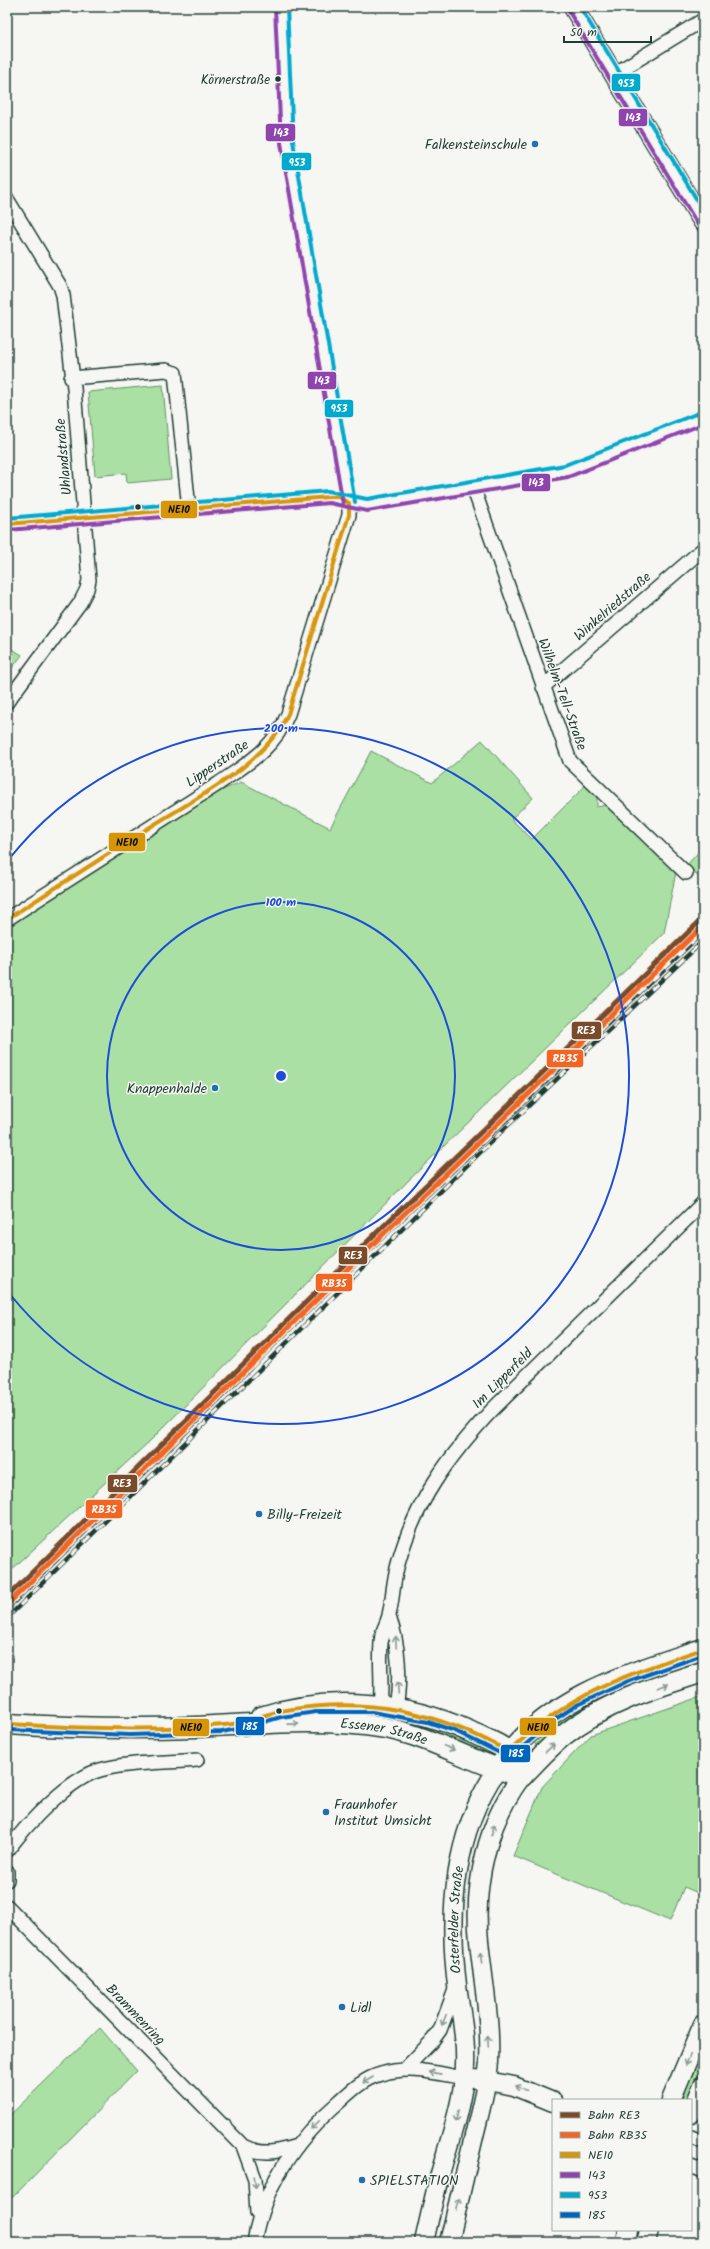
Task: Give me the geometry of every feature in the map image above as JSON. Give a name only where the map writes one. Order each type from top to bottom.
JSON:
[{"type":"main road","points":[[573,7],[703,222]]},
{"type":"main road","points":[[497,1770],[509,1752],[528,1733],[548,1716],[587,1692],[621,1677],[703,1649]]},
{"type":"main road","points":[[509,1752],[522,1776],[564,1735],[585,1721],[632,1697],[703,1672]]},
{"type":"main road","name":"Essener Straße","points":[[240,1724],[278,1711],[308,1706],[344,1704],[388,1707],[443,1720],[509,1752]]},
{"type":"main road","points":[[386,1728],[388,1707]]},
{"type":"main road","name":"Essener Straße","points":[[7,1724],[162,1728],[240,1724],[330,1723],[386,1728],[443,1745],[497,1770],[522,1776]]},
{"type":"main road","name":"Osterfelder Straße","points":[[424,2242],[458,2113],[464,2078],[462,2015],[457,1983],[454,1904],[461,1857],[472,1817],[486,1787],[497,1770]]},
{"type":"main road","name":"Osterfelder Straße","points":[[449,2242],[487,2080],[488,2054],[485,1997],[479,1939],[478,1895],[484,1858],[498,1817],[506,1799],[522,1776]]},
{"type":"main road","points":[[671,2099],[703,2024]]},
{"type":"main road","points":[[464,2078],[487,2080],[514,2086],[552,2102]]},
{"type":"main road","points":[[692,2112],[703,2085]]},
{"type":"main road","points":[[626,2242],[628,2231]]},
{"type":"main road","points":[[646,2242],[650,2231]]},
{"type":"street","points":[[281,7],[287,142],[349,503]]},
{"type":"street","points":[[614,74],[703,20]]},
{"type":"street","name":"Uhlandstraße","points":[[7,199],[62,291],[66,311],[89,574],[85,594],[7,702]]},
{"type":"street","points":[[71,378],[166,370],[175,373],[189,509]]},
{"type":"street","points":[[7,524],[329,497],[338,497],[349,503],[367,505],[572,469],[703,418]]},
{"type":"street","name":"Wilhelm-Tell-Straße","points":[[473,487],[570,761],[686,873]]},
{"type":"street","name":"Lipperstraße","points":[[7,919],[218,784],[250,762],[276,738],[288,714],[349,515],[349,503]]},
{"type":"street","name":"Winkelriedstraße","points":[[543,687],[703,549]]},
{"type":"street","name":"Im Lipperfeld","points":[[388,1707],[399,1695],[396,1635],[389,1617],[398,1565],[415,1513],[430,1488],[464,1441],[528,1373],[703,1203]]},
{"type":"street","points":[[7,1851],[19,1834],[63,1792],[86,1775],[101,1769],[197,1760]]},
{"type":"street","points":[[7,1871],[7,1880]]},
{"type":"street","name":"Brammenring","points":[[7,1906],[243,2146],[258,2152],[271,2153],[297,2146]]},
{"type":"street","points":[[405,2069],[432,2041],[440,2030],[457,1983]]},
{"type":"street","name":"Brammenring","points":[[257,2220],[275,2176],[305,2134],[358,2086],[380,2074],[405,2069],[464,2078]]},
{"type":"street","points":[[692,2136],[703,2142]]},
{"type":"street","name":"Brammenring","points":[[243,2146],[255,2179],[257,2220],[254,2242]]},
{"type":"street","points":[[692,2166],[703,2171]]},
{"type":"green space","points":[[163,385],[171,479],[127,483],[126,473],[95,476],[88,392]]},
{"type":"green space","points":[[7,646],[22,655],[7,675]]},
{"type":"green space","points":[[482,740],[533,798],[511,819],[532,839],[585,786],[597,797],[597,807],[606,805],[676,872],[664,933],[410,1179],[152,1439],[7,1574],[7,920],[172,812],[241,782],[330,828],[371,751],[432,783]]},
{"type":"green space","points":[[703,847],[703,880],[686,866]]},
{"type":"green space","points":[[703,1656],[703,1667],[540,1750],[531,1739],[581,1703]]},
{"type":"green space","points":[[703,1696],[703,1895],[684,1887],[670,1921],[513,1856],[542,1787],[591,1735]]},
{"type":"green space","points":[[423,1721],[495,1752],[495,1757],[492,1759],[422,1730]]},
{"type":"green space","points":[[100,2028],[137,2071],[7,2203],[7,2118]]},
{"type":"green space","points":[[703,2041],[703,2071],[691,2099],[678,2099]]},
{"type":"railway","points":[[7,1609],[376,1244],[703,932]]},
{"type":"railway","points":[[7,1618],[503,1130],[703,941]]},
{"type":"rail line","name":"RE3","points":[[7,1597],[370,1239],[703,918]]},
{"type":"rail line","name":"RB35","points":[[11,1601],[374,1243],[703,926]]},
{"type":"transit line","name":"143","points":[[275,7],[281,143],[343,504]]},
{"type":"transit line","name":"953","points":[[287,7],[293,141],[355,502]]},
{"type":"transit line","name":"953","points":[[580,7],[703,210]]},
{"type":"transit line","name":"143","points":[[568,10],[698,225]]},
{"type":"transit line","name":"953","points":[[7,518],[328,491],[367,499],[565,465],[701,412]]},
{"type":"transit line","name":"143","points":[[8,530],[329,503],[367,511],[568,477],[703,424]]},
{"type":"transit line","name":"NE10","points":[[7,524],[329,497],[338,497],[349,503]]},
{"type":"transit line","name":"NE10","points":[[7,919],[226,780],[245,766],[277,733],[288,714],[349,515],[349,503]]},
{"type":"transit line","name":"NE10","points":[[7,1724],[116,1728],[197,1727],[248,1721],[278,1711],[316,1706],[345,1705],[374,1707],[428,1717],[455,1726],[509,1752],[553,1715],[600,1688],[649,1667],[703,1649]]},
{"type":"transit line","name":"185","points":[[7,1730],[130,1735],[222,1732],[247,1727],[281,1717],[316,1712],[372,1712],[428,1722],[455,1731],[510,1758],[554,1720],[577,1705],[626,1682],[703,1655]]},
{"type":"place","name":"Körnerstraße","points":[[278,79]]},
{"type":"place","name":"Falkensteinschule","points":[[535,144]]},
{"type":"place","name":"Knappenhalde","points":[[215,1088]]},
{"type":"place","name":"Billy-Freizeit","points":[[259,1514]]},
{"type":"place","name":"Fraunhofer Institut Umsicht","points":[[326,1812]]},
{"type":"place","name":"Lidl","points":[[342,2007]]},
{"type":"place","name":"SPIELSTATION","points":[[362,2180]]}]
